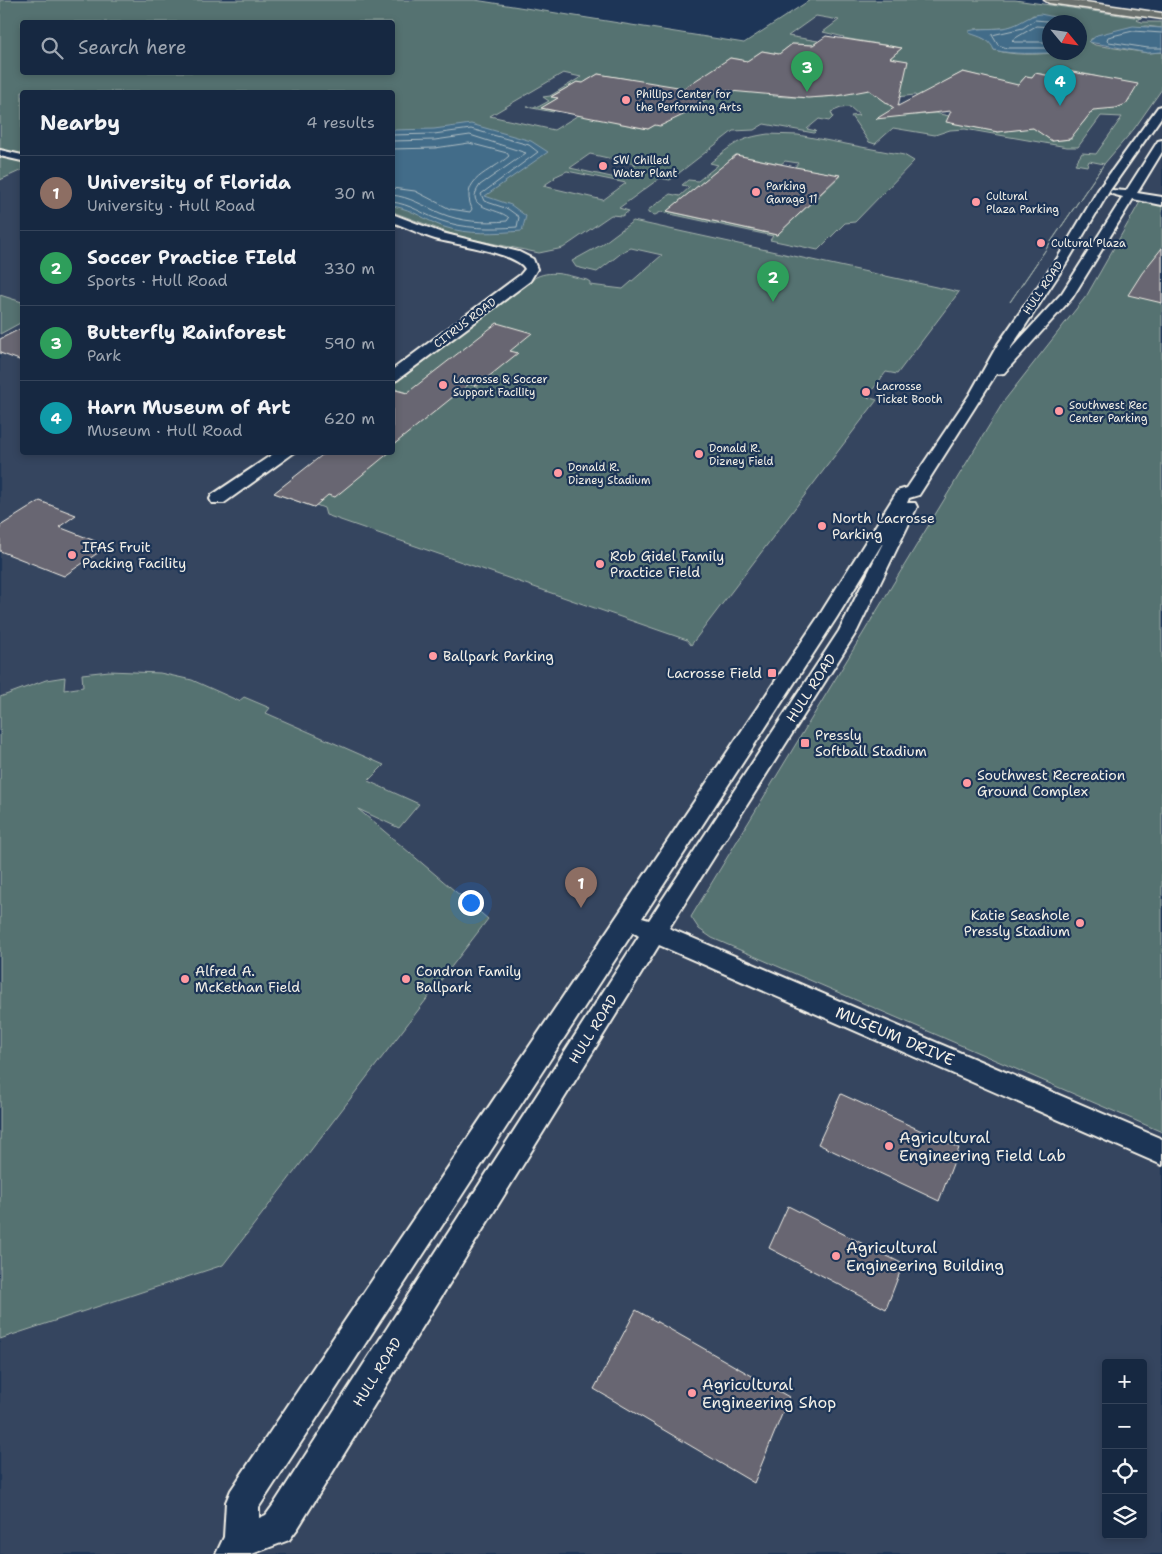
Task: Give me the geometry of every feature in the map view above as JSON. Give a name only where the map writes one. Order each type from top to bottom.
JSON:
[{"type":"main road","points":[[1049,0],[1162,16]]},
{"type":"main road","points":[[1096,0],[1162,9]]},
{"type":"street","name":"HULL ROAD","points":[[237,1547],[277,1528],[286,1516],[828,617],[904,495],[914,491],[977,394],[1005,344],[1063,259],[1104,190],[1162,110]]},
{"type":"street","name":"HULL ROAD","points":[[977,394],[1067,295],[1128,194],[1162,143]]},
{"type":"street","points":[[0,153],[20,158]]},
{"type":"street","points":[[1104,190],[1162,201]]},
{"type":"street","name":"CITRUS ROAD","points":[[395,218],[440,237],[524,259],[530,265],[531,270],[528,276],[395,375]]},
{"type":"street","points":[[218,499],[284,455]]},
{"type":"street","name":"HULL ROAD","points":[[237,1547],[243,1502],[856,618],[915,498],[914,491]]},
{"type":"street","name":"MUSEUM DRIVE","points":[[641,926],[1162,1152]]},
{"type":"shaded area","points":[[0,0],[475,0],[744,43],[810,0],[1015,0],[1162,21],[1162,1554],[0,1554]]},
{"type":"green space","points":[[0,0],[475,0],[744,43],[810,0],[1015,0],[1141,18],[1136,20],[1142,22],[1162,22],[1162,28],[1146,26],[1091,39],[1090,42],[1095,45],[1148,53],[1162,52],[1162,89],[1134,129],[1104,164],[1089,161],[1087,166],[1075,164],[1082,153],[1096,154],[1122,117],[1101,116],[1078,147],[1067,147],[965,129],[950,130],[935,135],[893,128],[875,144],[869,142],[851,116],[859,115],[850,107],[841,108],[831,112],[833,117],[829,121],[819,119],[807,129],[816,131],[814,133],[764,124],[754,130],[733,131],[670,180],[660,178],[619,208],[629,211],[622,216],[611,215],[563,248],[539,253],[457,236],[395,213],[395,90],[20,90],[20,171],[0,180]],"holes":[[[1033,15],[1087,15],[1087,60],[1042,60],[1042,53],[1015,54],[994,50],[993,44],[981,37],[975,29],[1006,28],[1022,23]],[[816,16],[839,20],[823,32],[843,38],[902,48],[890,58],[895,59],[845,95],[827,97],[773,96],[778,91],[714,69],[730,58],[747,61],[762,51],[779,54],[792,44],[813,45],[818,41],[788,36]],[[1061,70],[1091,75],[1134,89],[1130,99],[1123,106],[1094,109],[1082,124],[1065,133],[1072,139],[1052,141],[1033,128],[998,132],[947,122],[949,116],[935,113],[906,116],[886,103],[887,98],[915,95],[920,99],[939,85],[963,72],[1026,88],[1021,81],[1026,76],[1032,77],[1035,73],[1056,77]],[[563,73],[581,77],[550,96],[543,97],[549,101],[538,107],[527,107],[553,112],[542,108],[558,98],[552,96],[577,82],[589,84],[586,81],[598,74],[633,80],[691,110],[648,129],[618,123],[585,111],[554,130],[490,116]],[[590,154],[636,164],[616,178],[570,168]],[[567,171],[626,183],[603,200],[543,186],[554,177]]]},
{"type":"green space","points":[[768,134],[798,135],[904,155],[914,161],[855,222],[845,223],[818,250],[770,240],[773,236],[661,212],[655,215],[648,213],[648,210],[670,194],[680,196],[690,187],[682,185],[688,180],[698,181],[718,165],[710,163],[730,147],[743,140]],"holes":[[[736,155],[781,164],[785,161],[798,163],[795,167],[840,176],[777,235],[667,211]]]},
{"type":"green space","name":"Southwest Recreation Ground Complex","points":[[1140,202],[1162,205],[1162,1132],[712,938],[699,929],[691,917],[1004,401],[1087,295]]},
{"type":"green space","name":"Donald R. Dizney Stadium","points":[[633,221],[959,292],[897,374],[886,372],[867,397],[877,400],[691,645],[687,640],[326,515],[324,508],[316,505],[314,507],[274,493],[323,455],[395,455],[395,396],[407,393],[395,389],[395,383],[536,277],[555,273],[587,280],[590,282],[590,285],[623,289],[662,255],[631,248],[624,251],[597,272],[576,267],[572,261],[601,245]]},
{"type":"green space","points":[[0,295],[20,301],[20,323],[0,334]]},
{"type":"green space","points":[[109,671],[160,673],[192,680],[239,701],[244,697],[270,708],[266,713],[384,765],[368,781],[419,804],[399,828],[358,809],[488,919],[223,1265],[0,1339],[0,697],[46,680],[65,677],[64,690],[83,687],[82,674]]},
{"type":"water","points":[[1040,14],[1045,15],[1042,15],[1042,53],[1017,53],[994,50],[987,41],[969,33],[969,31],[974,30],[1008,27],[1031,16]]},
{"type":"water","points":[[1133,26],[1162,28],[1162,52],[1148,53],[1089,42],[1097,35]]},
{"type":"water","points":[[471,124],[531,141],[548,152],[485,196],[511,205],[526,216],[522,231],[483,233],[453,230],[395,207],[395,130],[434,129]]},
{"type":"building","points":[[826,36],[902,48],[890,58],[908,61],[898,106],[963,72],[1018,85],[1026,76],[1032,77],[1035,73],[1056,77],[1061,70],[1138,84],[1126,104],[1116,108],[1093,110],[1070,139],[1052,141],[1033,128],[998,132],[946,122],[951,111],[876,119],[894,108],[869,90],[837,96],[808,98],[719,90],[683,115],[660,126],[655,125],[648,129],[541,108],[558,98],[551,97],[577,82],[583,83],[598,74],[684,88],[730,58],[747,61],[762,51],[779,54],[792,44],[813,45]]},
{"type":"building","name":"Parking Garage 11","points":[[736,155],[840,175],[777,235],[667,211]]},
{"type":"building","points":[[1162,248],[1162,303],[1128,295],[1142,273]]},
{"type":"building","name":"Lacrosse & Soccer Support Facility","points":[[497,323],[532,333],[510,351],[518,353],[477,386],[469,384],[395,444],[395,390],[407,393]]},
{"type":"building","points":[[20,329],[20,360],[0,353],[0,339]]},
{"type":"building","points":[[322,455],[386,455],[335,497],[328,495],[314,507],[274,493]]},
{"type":"building","points":[[40,501],[76,515],[59,527],[108,546],[64,576],[0,551],[0,526]]},
{"type":"building","name":"Agricultural Engineering Field Lab","points":[[841,1094],[959,1148],[939,1201],[818,1144]]},
{"type":"building","name":"Agricultural Engineering Building","points":[[788,1206],[903,1264],[886,1309],[769,1248]]},
{"type":"building","name":"Agricultural Engineering Shop","points":[[636,1310],[789,1397],[754,1483],[594,1389]]},
{"type":"place","name":"Butterfly Rainforest","points":[[807,92]]},
{"type":"place","name":"Phillips Center for the Performing Arts","points":[[626,100]]},
{"type":"place","name":"Harn Museum of Art","points":[[1060,106]]},
{"type":"place","name":"SW Chilled Water Plant","points":[[603,166]]},
{"type":"place","name":"Parking Garage 11","points":[[756,192]]},
{"type":"place","name":"Cultural Plaza Parking","points":[[976,202]]},
{"type":"place","name":"Cultural Plaza","points":[[1041,243]]},
{"type":"place","name":"Soccer Practice FIeld","points":[[773,302]]},
{"type":"place","name":"Lacrosse & Soccer Support Facility","points":[[443,385]]},
{"type":"place","name":"Lacrosse Ticket Booth","points":[[866,392]]},
{"type":"place","name":"Southwest Rec Center Parking","points":[[1059,411]]},
{"type":"place","name":"Donald R. Dizney Field","points":[[699,454]]},
{"type":"place","name":"Donald R. Dizney Stadium","points":[[558,473]]},
{"type":"place","name":"North Lacrosse Parking","points":[[822,526]]},
{"type":"place","name":"IFAS Fruit Packing Facility","points":[[72,555]]},
{"type":"place","name":"Rob Gidel Family Practice Field","points":[[600,564]]},
{"type":"place","name":"Ballpark Parking","points":[[433,656]]},
{"type":"place","name":"Lacrosse Field","points":[[772,673]]},
{"type":"place","name":"Pressly Softball Stadium","points":[[805,743]]},
{"type":"place","name":"Southwest Recreation Ground Complex","points":[[967,783]]},
{"type":"place","name":"University of Florida","points":[[581,908]]},
{"type":"place","name":"Katie Seashole Pressly Stadium","points":[[1080,923]]},
{"type":"place","name":"Alfred A. McKethan Field","points":[[185,979]]},
{"type":"place","name":"Condron Family Ballpark","points":[[406,979]]},
{"type":"place","name":"Agricultural Engineering Field Lab","points":[[889,1146]]},
{"type":"place","name":"Agricultural Engineering Building","points":[[836,1256]]},
{"type":"place","name":"Agricultural Engineering Shop","points":[[692,1393]]}]
